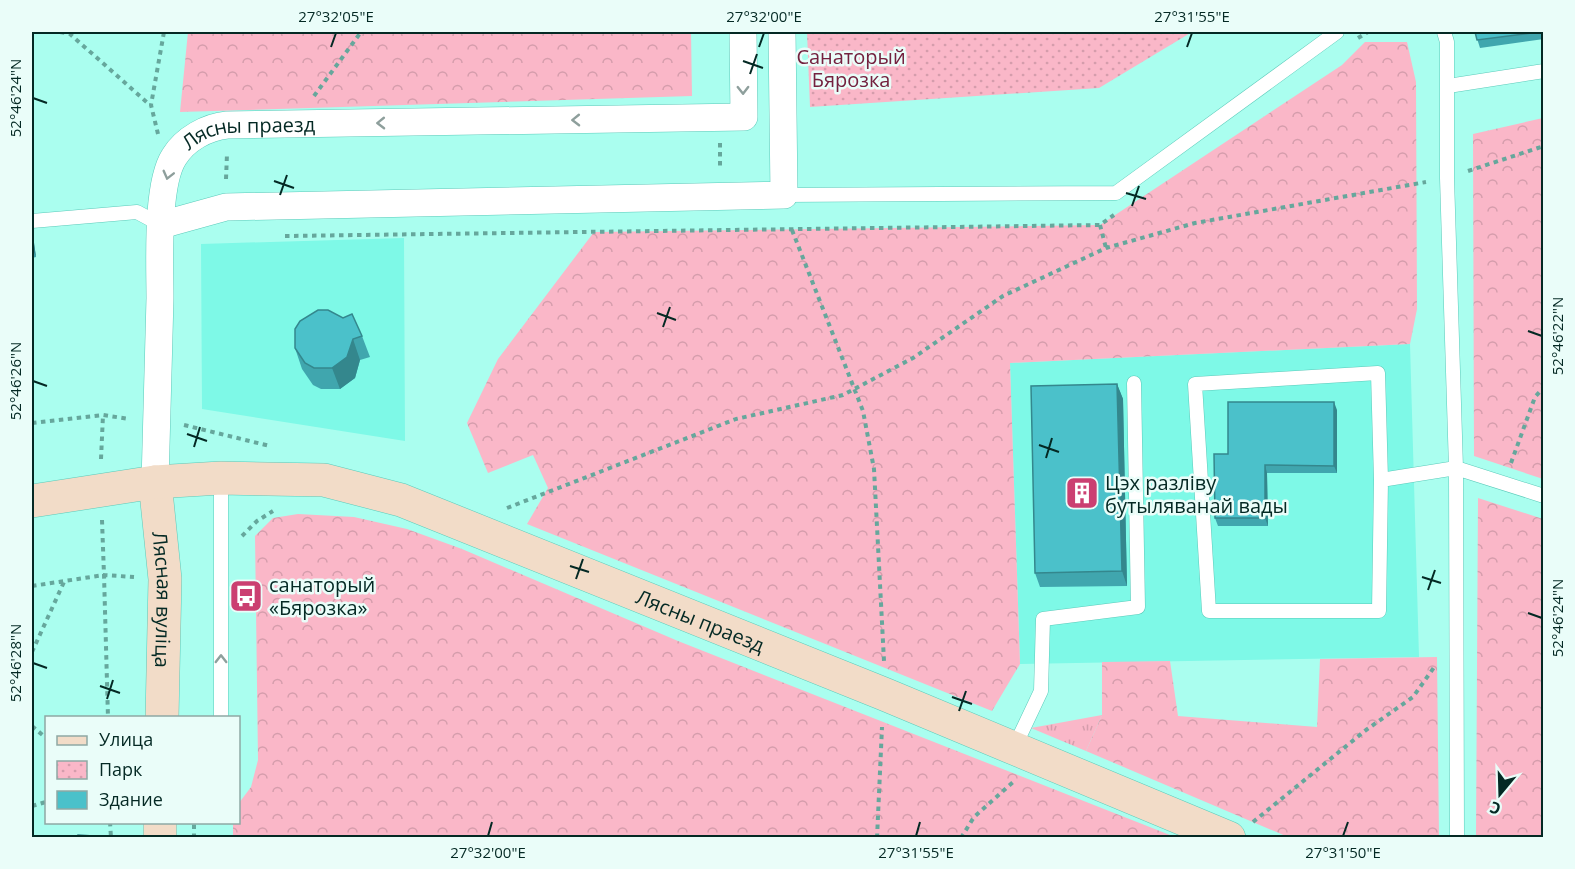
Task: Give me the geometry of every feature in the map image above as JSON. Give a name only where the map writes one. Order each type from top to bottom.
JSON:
[{"type":"street","name":"Лясны праезд","points":[[155,482],[161,225],[167,176],[174,157],[210,126],[744,117],[743,32]]},
{"type":"street","points":[[161,225],[226,207],[784,195],[782,32]]},
{"type":"street","name":"Лясны праезд","points":[[32,501],[155,482],[221,478],[324,480],[401,500],[884,681],[1014,748],[1241,830]]},
{"type":"street","name":"Лясная вуліца","points":[[155,482],[165,579],[162,716]]},
{"type":"lane","points":[[784,195],[1116,193],[1337,32]]},
{"type":"lane","points":[[1444,32],[1447,42],[1447,178],[1456,468],[1457,837]]},
{"type":"lane","points":[[1448,86],[1544,71]]},
{"type":"lane","points":[[32,221],[137,212],[161,225]]},
{"type":"lane","points":[[1378,373],[1381,480],[1379,611],[1209,611],[1195,384],[1378,373]]},
{"type":"lane","points":[[1014,748],[1041,691],[1042,619],[1138,607],[1134,383]]},
{"type":"lane","points":[[1381,480],[1456,468],[1544,496]]},
{"type":"lane","points":[[220,716],[221,478]]},
{"type":"path","points":[[60,32],[70,34],[151,105],[164,32]]},
{"type":"path","points":[[226,207],[227,125]]},
{"type":"path","points":[[506,508],[736,419],[843,395],[913,358],[1003,296],[1106,248],[1195,223],[1447,178],[1544,146]]},
{"type":"path","points":[[274,237],[1100,225],[1106,248]]},
{"type":"path","points":[[792,230],[862,411],[874,469],[884,681],[877,837]]},
{"type":"path","points":[[1503,483],[1535,397],[1544,387]]},
{"type":"path","points":[[182,413],[182,425]]},
{"type":"path","points":[[32,423],[103,414]]},
{"type":"path","points":[[32,586],[104,576],[108,716]]},
{"type":"path","points":[[32,652],[64,581]]},
{"type":"path","points":[[1241,830],[1366,730],[1413,697],[1438,661]]},
{"type":"path","points":[[32,726],[45,737]]},
{"type":"path","points":[[961,837],[975,817],[1016,779],[1056,765]]},
{"type":"shaded area","points":[[404,238],[405,441],[202,409],[201,244]]},
{"type":"shaded area","points":[[1410,344],[1419,657],[1020,664],[1010,363]]},
{"type":"green space","points":[[188,32],[691,32],[692,96],[180,112]]},
{"type":"green space","name":"Санаторый Бярозка","points":[[807,32],[1192,32],[1099,88],[810,107]]},
{"type":"green space","points":[[1365,42],[1407,42],[1416,82],[1417,309],[1410,344],[1010,363],[1020,664],[992,711],[527,524],[548,488],[533,455],[488,473],[467,423],[498,359],[594,232],[1100,225],[1342,65]]},
{"type":"green space","points":[[1544,118],[1543,479],[1474,456],[1473,134]]},
{"type":"green space","points":[[1478,498],[1543,519],[1543,837],[1476,837]]},
{"type":"green space","points":[[298,514],[354,517],[407,529],[462,549],[678,641],[1175,837],[233,837],[233,824],[240,824],[240,802],[251,787],[258,760],[255,536],[273,518]]},
{"type":"green space","points":[[1437,657],[1439,837],[1288,837],[1086,751],[1102,715],[1102,662],[1170,661],[1178,716],[1317,727],[1320,659]]},
{"type":"green space","points":[[1102,715],[1086,751],[1031,728]]},
{"type":"building","points":[[1475,32],[1539,32],[1477,40]]},
{"type":"building","points":[[318,310],[328,310],[343,318],[352,314],[362,336],[353,339],[347,357],[332,368],[314,368],[305,363],[295,348],[295,329],[300,321]]},
{"type":"building","name":"Цэх разліву бутыляванай вады","points":[[1117,384],[1122,571],[1035,573],[1031,386]]},
{"type":"building","points":[[1228,402],[1334,402],[1334,466],[1265,465],[1265,518],[1215,518],[1214,454],[1228,454]]},
{"type":"place","name":"Цэх разліву бутыляванай вады","points":[[1082,493]]},
{"type":"place","name":"санаторый «Бярозка»","points":[[246,596]]}]
